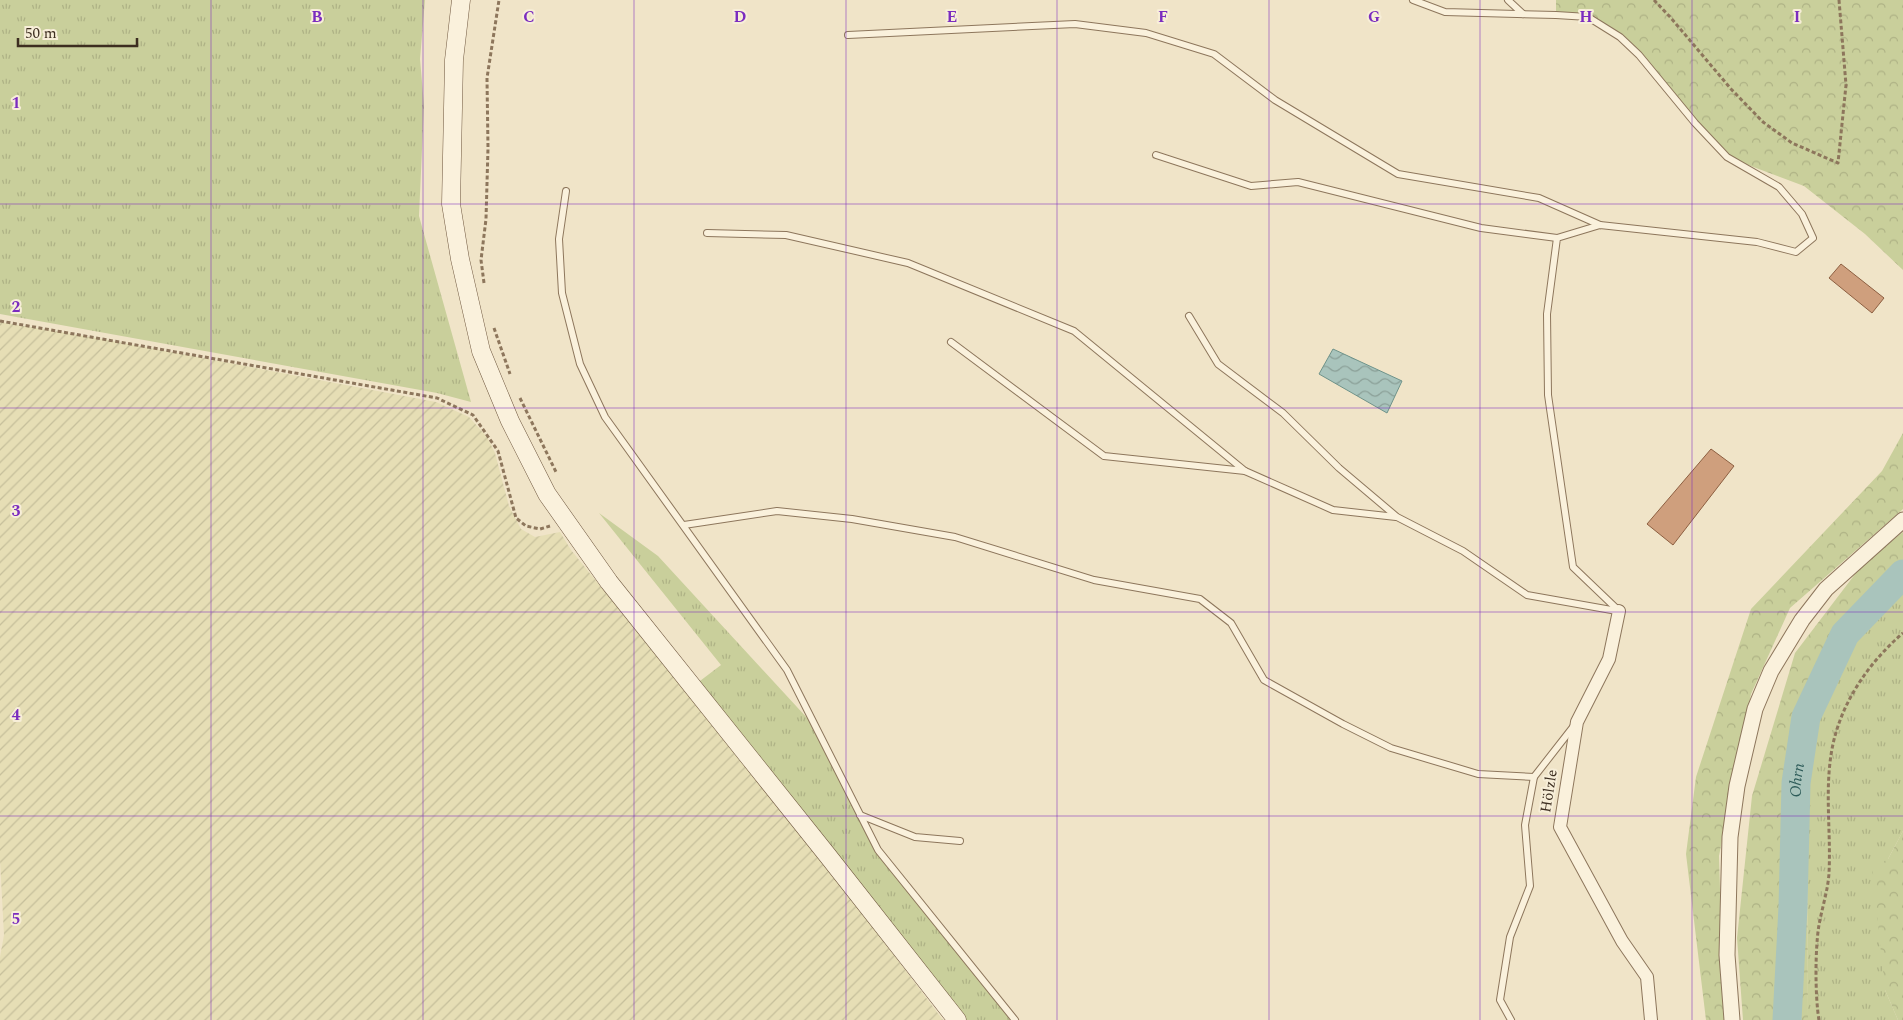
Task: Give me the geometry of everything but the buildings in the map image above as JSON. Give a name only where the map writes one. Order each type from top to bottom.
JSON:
[{"type":"main road","points":[[461,0],[454,60],[451,204],[481,350],[510,421],[547,494],[609,582],[957,1020]]},
{"type":"street","points":[[1732,1020],[1727,955],[1730,838],[1737,786],[1755,709],[1771,671],[1802,620],[1826,589],[1903,520]]},
{"type":"street","name":"Hölzle","points":[[1619,611],[1609,659],[1577,722],[1560,827],[1622,941],[1647,977],[1651,1020]]},
{"type":"lane","points":[[848,35],[1074,24],[1146,33],[1214,54],[1275,100],[1398,174],[1539,198],[1600,225],[1757,242],[1796,252],[1813,238],[1802,214],[1779,187],[1727,157],[1695,123],[1638,55],[1620,38],[1588,17],[1445,12],[1413,0]]},
{"type":"lane","points":[[1508,0],[1524,14]]},
{"type":"lane","points":[[1156,155],[1251,186],[1298,182],[1481,228],[1557,238],[1600,225]]},
{"type":"lane","points":[[566,191],[559,239],[562,293],[580,364],[605,417],[787,670],[878,850],[1015,1020]]},
{"type":"lane","points":[[707,233],[786,235],[908,263],[1074,331],[1245,471],[1333,510],[1397,517]]},
{"type":"lane","points":[[1557,238],[1547,314],[1548,395],[1573,567],[1619,611]]},
{"type":"lane","points":[[1189,316],[1218,364],[1283,413],[1339,468],[1397,517],[1463,550],[1526,595],[1619,611]]},
{"type":"lane","points":[[951,342],[1104,456],[1245,471]]},
{"type":"lane","points":[[684,525],[778,511],[852,519],[956,537],[1094,580],[1200,599],[1231,622],[1264,680],[1343,724],[1391,748],[1478,774],[1534,777]]},
{"type":"lane","points":[[1511,1020],[1500,1000],[1510,936],[1530,886],[1525,825],[1534,777],[1577,722]]},
{"type":"lane","points":[[860,815],[915,837],[960,841]]},
{"type":"path","points":[[484,287],[481,260],[486,219],[488,156],[487,78],[498,0]]},
{"type":"path","points":[[1654,0],[1762,122],[1792,143],[1838,163],[1846,84],[1839,0]]},
{"type":"path","points":[[0,321],[437,398],[473,415],[498,451],[516,518],[526,526],[540,529],[565,520]]},
{"type":"path","points":[[492,321],[512,380]]},
{"type":"path","points":[[519,396],[555,469],[560,484],[547,494]]},
{"type":"path","points":[[1819,1020],[1818,927],[1829,875],[1831,755],[1838,728],[1850,699],[1866,672],[1889,645],[1903,633]]},
{"type":"shaded area","points":[[0,322],[102,339],[436,402],[469,417],[487,437],[495,453],[509,506],[521,529],[535,537],[560,532],[571,550],[822,860],[943,1020],[0,1020],[0,957],[4,935],[0,860]]},
{"type":"green space","points":[[0,0],[425,0],[420,59],[424,105],[419,216],[471,402],[437,393],[0,314]]},
{"type":"green space","points":[[1556,0],[1903,0],[1903,270],[1865,234],[1804,186],[1727,157],[1620,37],[1588,17],[1556,15]]},
{"type":"green space","points":[[1903,433],[1903,509],[1790,608],[1751,694],[1719,856],[1724,1020],[1706,1020],[1686,854],[1696,777],[1751,609],[1882,471]]},
{"type":"green space","points":[[599,513],[658,556],[820,732],[878,850],[1015,1020],[957,1020],[692,687],[721,665]]},
{"type":"green space","points":[[1903,532],[1903,582],[1850,640],[1813,719],[1807,759],[1808,1020],[1743,1020],[1737,938],[1752,796],[1795,653],[1862,565]]},
{"type":"green space","points":[[1903,582],[1903,831],[1888,859],[1885,990],[1898,1020],[1808,1020],[1807,759],[1813,719],[1850,640]]},
{"type":"green space","points":[[1903,831],[1903,1020],[1898,1020],[1885,990],[1872,868],[1888,859]]},
{"type":"water","points":[[1333,349],[1402,381],[1387,413],[1319,374]]},
{"type":"waterway","name":"Ohrn","points":[[1787,1020],[1793,907],[1796,783],[1806,717],[1845,634],[1903,574]]}]
